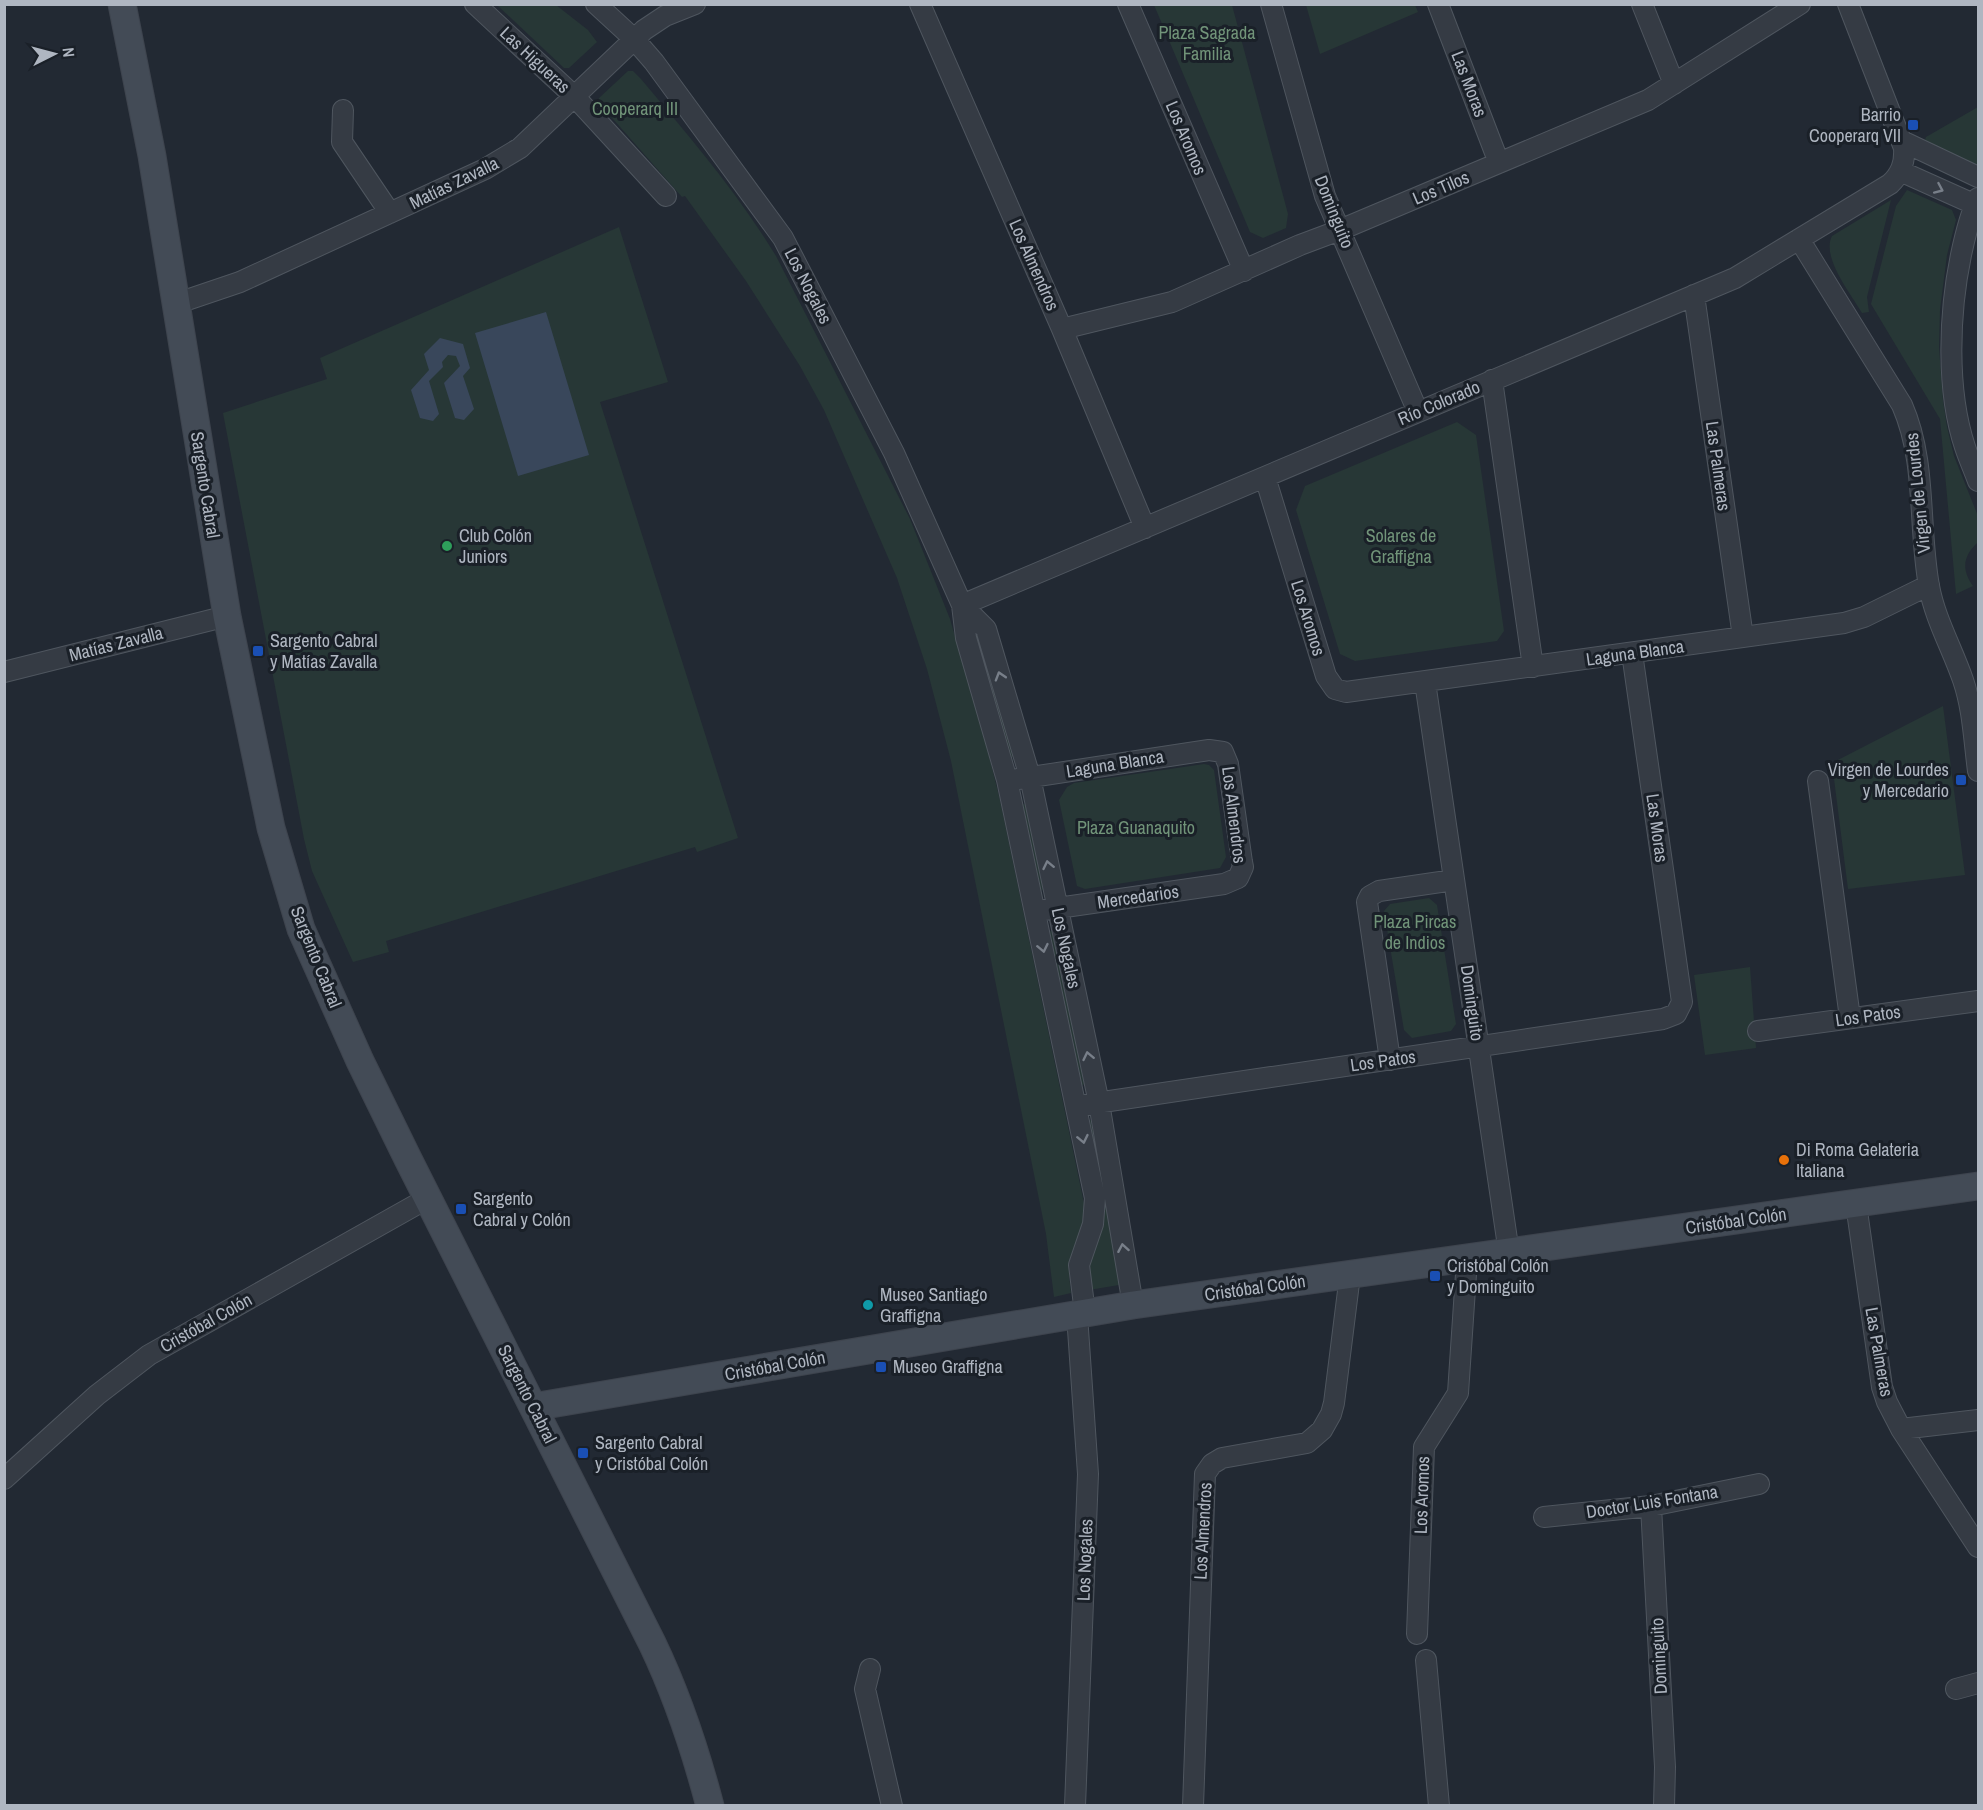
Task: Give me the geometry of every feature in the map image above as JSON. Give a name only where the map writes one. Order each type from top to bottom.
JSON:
[{"type":"main road","name":"Sargento Cabral","points":[[122,4],[152,156],[227,616],[271,828],[301,929],[360,1061],[672,1686],[698,1761],[710,1806]]},
{"type":"main road","name":"Cristóbal Colón","points":[[533,1407],[1133,1305],[1978,1186]]},
{"type":"street","name":"Las Higueras","points":[[475,4],[574,96],[666,196]]},
{"type":"street","name":"Los Nogales","points":[[596,4],[634,39],[654,62],[783,238],[894,453],[962,605],[966,638],[1007,780],[1095,1198],[1093,1224],[1079,1266],[1088,1474],[1075,1806]]},
{"type":"street","name":"Matías Zavalla","points":[[175,304],[240,282],[505,158],[520,148],[653,23],[695,4]]},
{"type":"street","name":"Los Almendros","points":[[920,4],[1062,329],[1145,528]]},
{"type":"street","name":"Los Aromos","points":[[1128,4],[1244,271]]},
{"type":"street","name":"Dominguito","points":[[1271,4],[1325,196],[1418,412]]},
{"type":"street","name":"Las Moras","points":[[1438,4],[1499,163]]},
{"type":"street","points":[[1642,4],[1674,84]]},
{"type":"street","name":"Los Tilos","points":[[1062,329],[1172,302],[1300,245],[1341,230],[1648,100],[1800,4]]},
{"type":"street","points":[[1848,4],[1902,141],[1905,156],[1900,171],[1977,203],[1957,274],[1952,309],[1951,340],[1957,410],[1964,445],[1978,481]]},
{"type":"street","points":[[343,110],[342,142],[390,213]]},
{"type":"street","points":[[1902,141],[1978,177]]},
{"type":"street","name":"Río Colorado","points":[[962,605],[1735,278],[1890,184],[1900,171]]},
{"type":"street","name":"Virgen de Lourdes","points":[[1799,239],[1902,405],[1909,421],[1915,442],[1929,585],[1933,605],[1970,704],[1978,771]]},
{"type":"street","name":"Las Palmeras","points":[[1694,295],[1743,638]]},
{"type":"street","points":[[1492,380],[1533,667]]},
{"type":"street","name":"Los Aromos","points":[[1265,477],[1326,676],[1335,688]]},
{"type":"street","name":"Laguna Blanca","points":[[1335,688],[1352,692],[1853,621],[1929,585]]},
{"type":"street","name":"Los Nogales","points":[[962,605],[986,629],[1030,777],[1098,1103],[1133,1305]]},
{"type":"street","name":"Matías Zavalla","points":[[4,672],[227,616]]},
{"type":"street","name":"Las Moras","points":[[1632,653],[1682,1002]]},
{"type":"street","name":"Dominguito","points":[[1425,682],[1509,1253]]},
{"type":"street","name":"Laguna Blanca","points":[[1007,780],[1209,750],[1223,752]]},
{"type":"street","name":"Los Almendros","points":[[1223,752],[1228,764],[1243,867],[1238,878]]},
{"type":"street","points":[[1818,781],[1850,1018]]},
{"type":"street","name":"Mercedarios","points":[[1035,911],[1224,884],[1238,878]]},
{"type":"street","points":[[1390,1060],[1367,902],[1370,896],[1379,891],[1454,880]]},
{"type":"street","name":"Los Patos","points":[[1758,1031],[1978,1001]]},
{"type":"street","name":"Los Patos","points":[[1076,1106],[1663,1019],[1677,1014],[1682,1002]]},
{"type":"street","name":"Cristóbal Colón","points":[[4,1479],[98,1395],[149,1355],[428,1198]]},
{"type":"street","name":"Las Palmeras","points":[[1856,1204],[1882,1387],[1901,1429],[1978,1546]]},
{"type":"street","name":"Los Aromos","points":[[1417,1634],[1424,1447],[1458,1393],[1467,1258]]},
{"type":"street","name":"Los Almendros","points":[[1193,1806],[1205,1474],[1212,1464],[1222,1458],[1306,1443],[1322,1430],[1334,1403],[1350,1275]]},
{"type":"street","points":[[1901,1429],[1978,1420]]},
{"type":"street","name":"Doctor Luis Fontana","points":[[1544,1517],[1652,1506],[1759,1484]]},
{"type":"street","name":"Dominguito","points":[[1652,1506],[1665,1767],[1664,1806]]},
{"type":"street","points":[[1426,1660],[1439,1806]]},
{"type":"street","points":[[870,1669],[864,1689],[892,1806]]},
{"type":"street","points":[[1956,1689],[1978,1683]]},
{"type":"green space","name":"Cooperarq III","points":[[497,5],[556,5],[588,30],[597,42],[569,68],[564,68]]},
{"type":"green space","name":"Plaza Sagrada Familia","points":[[1154,5],[1232,5],[1288,214],[1286,228],[1263,238],[1250,232]]},
{"type":"green space","points":[[1306,5],[1415,5],[1418,12],[1320,54]]},
{"type":"green space","name":"Cooperarq III","points":[[628,71],[633,71],[641,79],[695,143],[745,209],[776,256],[910,519],[950,619],[1000,800],[1085,1208],[1070,1261],[1071,1293],[1054,1297],[1046,1234],[951,761],[927,669],[897,578],[824,410],[800,366],[746,281],[685,196],[682,197],[598,102],[599,98]]},
{"type":"green space","points":[[1978,107],[1978,165],[1924,143],[1926,137]]},
{"type":"green space","points":[[1907,190],[1952,210],[1956,220],[1947,255],[1940,310],[1939,347],[1947,427],[1954,456],[1978,516],[1978,542],[1969,552],[1965,563],[1969,580],[1973,586],[1956,594],[1940,419],[1871,304],[1896,206]]},
{"type":"green space","points":[[1891,200],[1867,297],[1869,312],[1862,313],[1834,265],[1830,245],[1832,236]]},
{"type":"green space","name":"Club Colón Juniors","points":[[619,227],[668,382],[600,402],[738,838],[697,852],[695,847],[386,941],[389,952],[353,962],[312,871],[304,839],[223,413],[327,379],[320,358]]},
{"type":"green space","name":"Solares de Graffigna","points":[[1457,422],[1476,435],[1504,631],[1497,641],[1355,661],[1340,654],[1296,510],[1305,486]]},
{"type":"green space","points":[[979,636],[1014,754],[1012,758],[1009,758],[974,637]]},
{"type":"green space","points":[[1943,706],[1965,875],[1848,889],[1832,763]]},
{"type":"green space","name":"Plaza Guanaquito","points":[[1204,764],[1214,770],[1226,857],[1220,868],[1085,889],[1077,886],[1059,800],[1067,787],[1074,783]]},
{"type":"green space","points":[[1021,803],[1026,805],[1044,888],[1041,891],[1039,891]]},
{"type":"green space","name":"Plaza Pircas de Indios","points":[[1429,898],[1437,905],[1456,1024],[1451,1031],[1412,1038],[1404,1030],[1384,911],[1390,904]]},
{"type":"green space","points":[[1048,930],[1053,932],[1085,1083],[1081,1087]]},
{"type":"green space","points":[[1750,967],[1756,1048],[1705,1055],[1694,975]]},
{"type":"green space","points":[[1091,1120],[1120,1282],[1119,1285],[1089,1290],[1087,1122]]},
{"type":"water","points":[[546,312],[589,455],[518,476],[475,333]]},
{"type":"water","points":[[440,338],[463,344],[470,368],[463,376],[474,409],[464,420],[455,418],[444,383],[460,366],[456,356],[448,355],[442,362],[443,367],[429,381],[439,414],[433,421],[420,418],[411,390],[429,370],[424,354]]},
{"type":"place","name":"Barrio Cooperarq VII","points":[[1913,125]]},
{"type":"place","name":"Club Colón Juniors","points":[[447,546]]},
{"type":"place","name":"Sargento Cabral y Matías Zavalla","points":[[258,651]]},
{"type":"place","name":"Virgen de Lourdes y Mercedario","points":[[1961,780]]},
{"type":"place","name":"Di Roma Gelateria Italiana","points":[[1784,1160]]},
{"type":"place","name":"Sargento Cabral y Colón","points":[[461,1209]]},
{"type":"place","name":"Cristóbal Colón y Dominguito","points":[[1435,1276]]},
{"type":"place","name":"Museo Santiago Graffigna","points":[[868,1305]]},
{"type":"place","name":"Museo Graffigna","points":[[881,1367]]},
{"type":"place","name":"Sargento Cabral y Cristóbal Colón","points":[[583,1453]]}]
